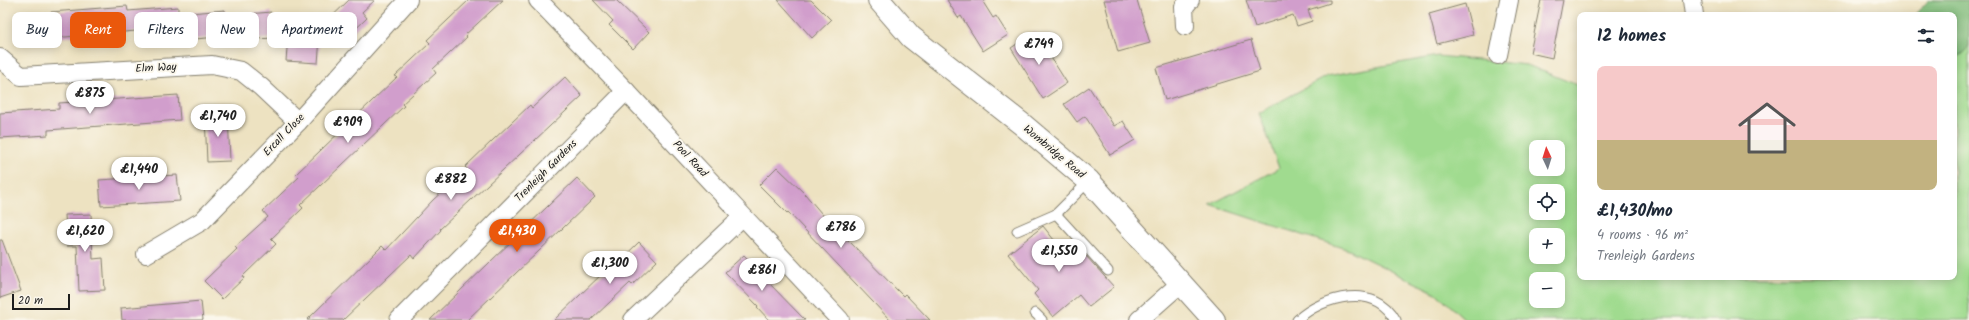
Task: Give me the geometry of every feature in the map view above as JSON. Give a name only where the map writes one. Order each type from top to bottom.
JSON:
[{"type":"street","name":"Ercall Close","points":[[146,254],[202,221],[298,122],[408,0]]},
{"type":"street","name":"Pool Road","points":[[538,0],[626,91],[742,217],[840,320]]},
{"type":"street","name":"Wombridge Road","points":[[879,0],[911,37],[1023,125],[1088,181],[1182,282],[1214,320]]},
{"type":"street","points":[[1185,26],[1184,7],[1190,0]]},
{"type":"street","points":[[1498,55],[1509,0]]},
{"type":"street","points":[[1692,0],[1694,12]]},
{"type":"street","name":"Elm Way","points":[[0,58],[21,76],[212,65],[241,71],[261,86],[298,122]]},
{"type":"street","name":"Trenleigh Gardens","points":[[399,320],[626,91]]},
{"type":"street","points":[[633,320],[742,217]]},
{"type":"street","points":[[1139,320],[1182,282]]},
{"type":"lane","points":[[1017,231],[1056,214],[1088,181]]},
{"type":"lane","points":[[1056,214],[1108,271]]},
{"type":"lane","points":[[1297,320],[1310,309],[1323,303],[1352,296],[1376,300],[1390,310],[1396,320]]},
{"type":"lane","points":[[1035,312],[1042,320]]},
{"type":"green space","points":[[1929,0],[1969,0],[1969,320],[1466,320],[1436,293],[1349,250],[1210,205],[1279,168],[1259,113],[1327,76],[1438,56],[1527,65],[1577,85],[1577,280],[1957,280],[1957,12],[1917,12]]},
{"type":"green space","points":[[1929,0],[1969,0],[1969,47],[1957,58],[1957,12],[1917,12]]},
{"type":"building","points":[[349,0],[375,0],[362,12],[367,18],[357,28],[357,12],[337,12]]},
{"type":"building","points":[[469,0],[503,0],[465,35],[467,37],[433,69],[436,73],[402,104],[404,106],[300,205],[303,208],[271,239],[276,244],[222,299],[204,281],[237,249],[235,247],[268,217],[263,211],[299,177],[296,174],[397,77],[395,76],[430,43],[427,40]]},
{"type":"building","points":[[593,0],[616,0],[649,32],[633,49],[609,25],[613,21]]},
{"type":"building","points":[[778,0],[811,0],[831,20],[812,38]]},
{"type":"building","points":[[947,0],[986,0],[983,2],[993,18],[996,16],[1008,35],[983,51],[961,16],[958,18]]},
{"type":"building","points":[[1104,0],[1137,0],[1150,43],[1118,52]]},
{"type":"building","points":[[1246,0],[1330,0],[1330,3],[1308,10],[1312,21],[1297,26],[1293,15],[1255,27]]},
{"type":"building","points":[[1541,0],[1563,0],[1552,58],[1530,53]]},
{"type":"building","points":[[1465,4],[1473,35],[1437,44],[1429,14]]},
{"type":"building","points":[[127,6],[128,11],[178,7],[178,12],[134,12],[134,31],[126,32],[126,12],[70,12],[70,37],[62,37],[62,12],[51,12]]},
{"type":"building","points":[[225,10],[225,12],[206,12],[206,38],[198,39],[198,12]]},
{"type":"building","points":[[267,12],[267,38],[259,39],[259,13]]},
{"type":"building","points":[[1035,32],[1067,83],[1043,99],[1011,48]]},
{"type":"building","points":[[1251,40],[1260,71],[1165,100],[1156,68]]},
{"type":"building","points":[[287,48],[319,48],[318,63],[286,61]]},
{"type":"building","points":[[565,77],[582,96],[440,229],[441,230],[414,259],[411,255],[343,320],[307,320],[382,246],[386,250],[433,200],[467,169],[465,167],[530,105],[532,108]]},
{"type":"building","points":[[1089,87],[1114,126],[1123,121],[1135,140],[1110,155],[1085,116],[1077,122],[1064,104]]},
{"type":"building","points":[[178,95],[180,120],[48,130],[48,135],[0,138],[0,113],[59,109],[59,103]]},
{"type":"building","points":[[228,114],[230,161],[207,162],[205,115]]},
{"type":"building","points":[[777,167],[805,194],[844,240],[846,238],[903,296],[905,294],[930,320],[890,320],[788,212],[787,213],[759,185]]},
{"type":"building","points":[[177,175],[180,201],[101,206],[99,180]]},
{"type":"building","points":[[577,178],[595,197],[563,228],[467,320],[430,320]]},
{"type":"building","points":[[91,214],[93,259],[103,258],[105,290],[79,291],[77,246],[67,246],[65,215]]},
{"type":"building","points":[[1043,226],[1066,255],[1077,246],[1114,287],[1089,307],[1079,295],[1053,317],[1034,294],[1038,290],[1008,254]]},
{"type":"building","points":[[0,240],[2,240],[21,291],[0,298]]},
{"type":"building","points":[[639,242],[657,261],[632,285],[630,283],[591,320],[554,320],[604,272],[606,274]]},
{"type":"building","points":[[744,255],[805,320],[769,320],[757,307],[758,306],[725,272]]},
{"type":"building","points":[[201,301],[203,320],[122,320],[121,308]]}]
